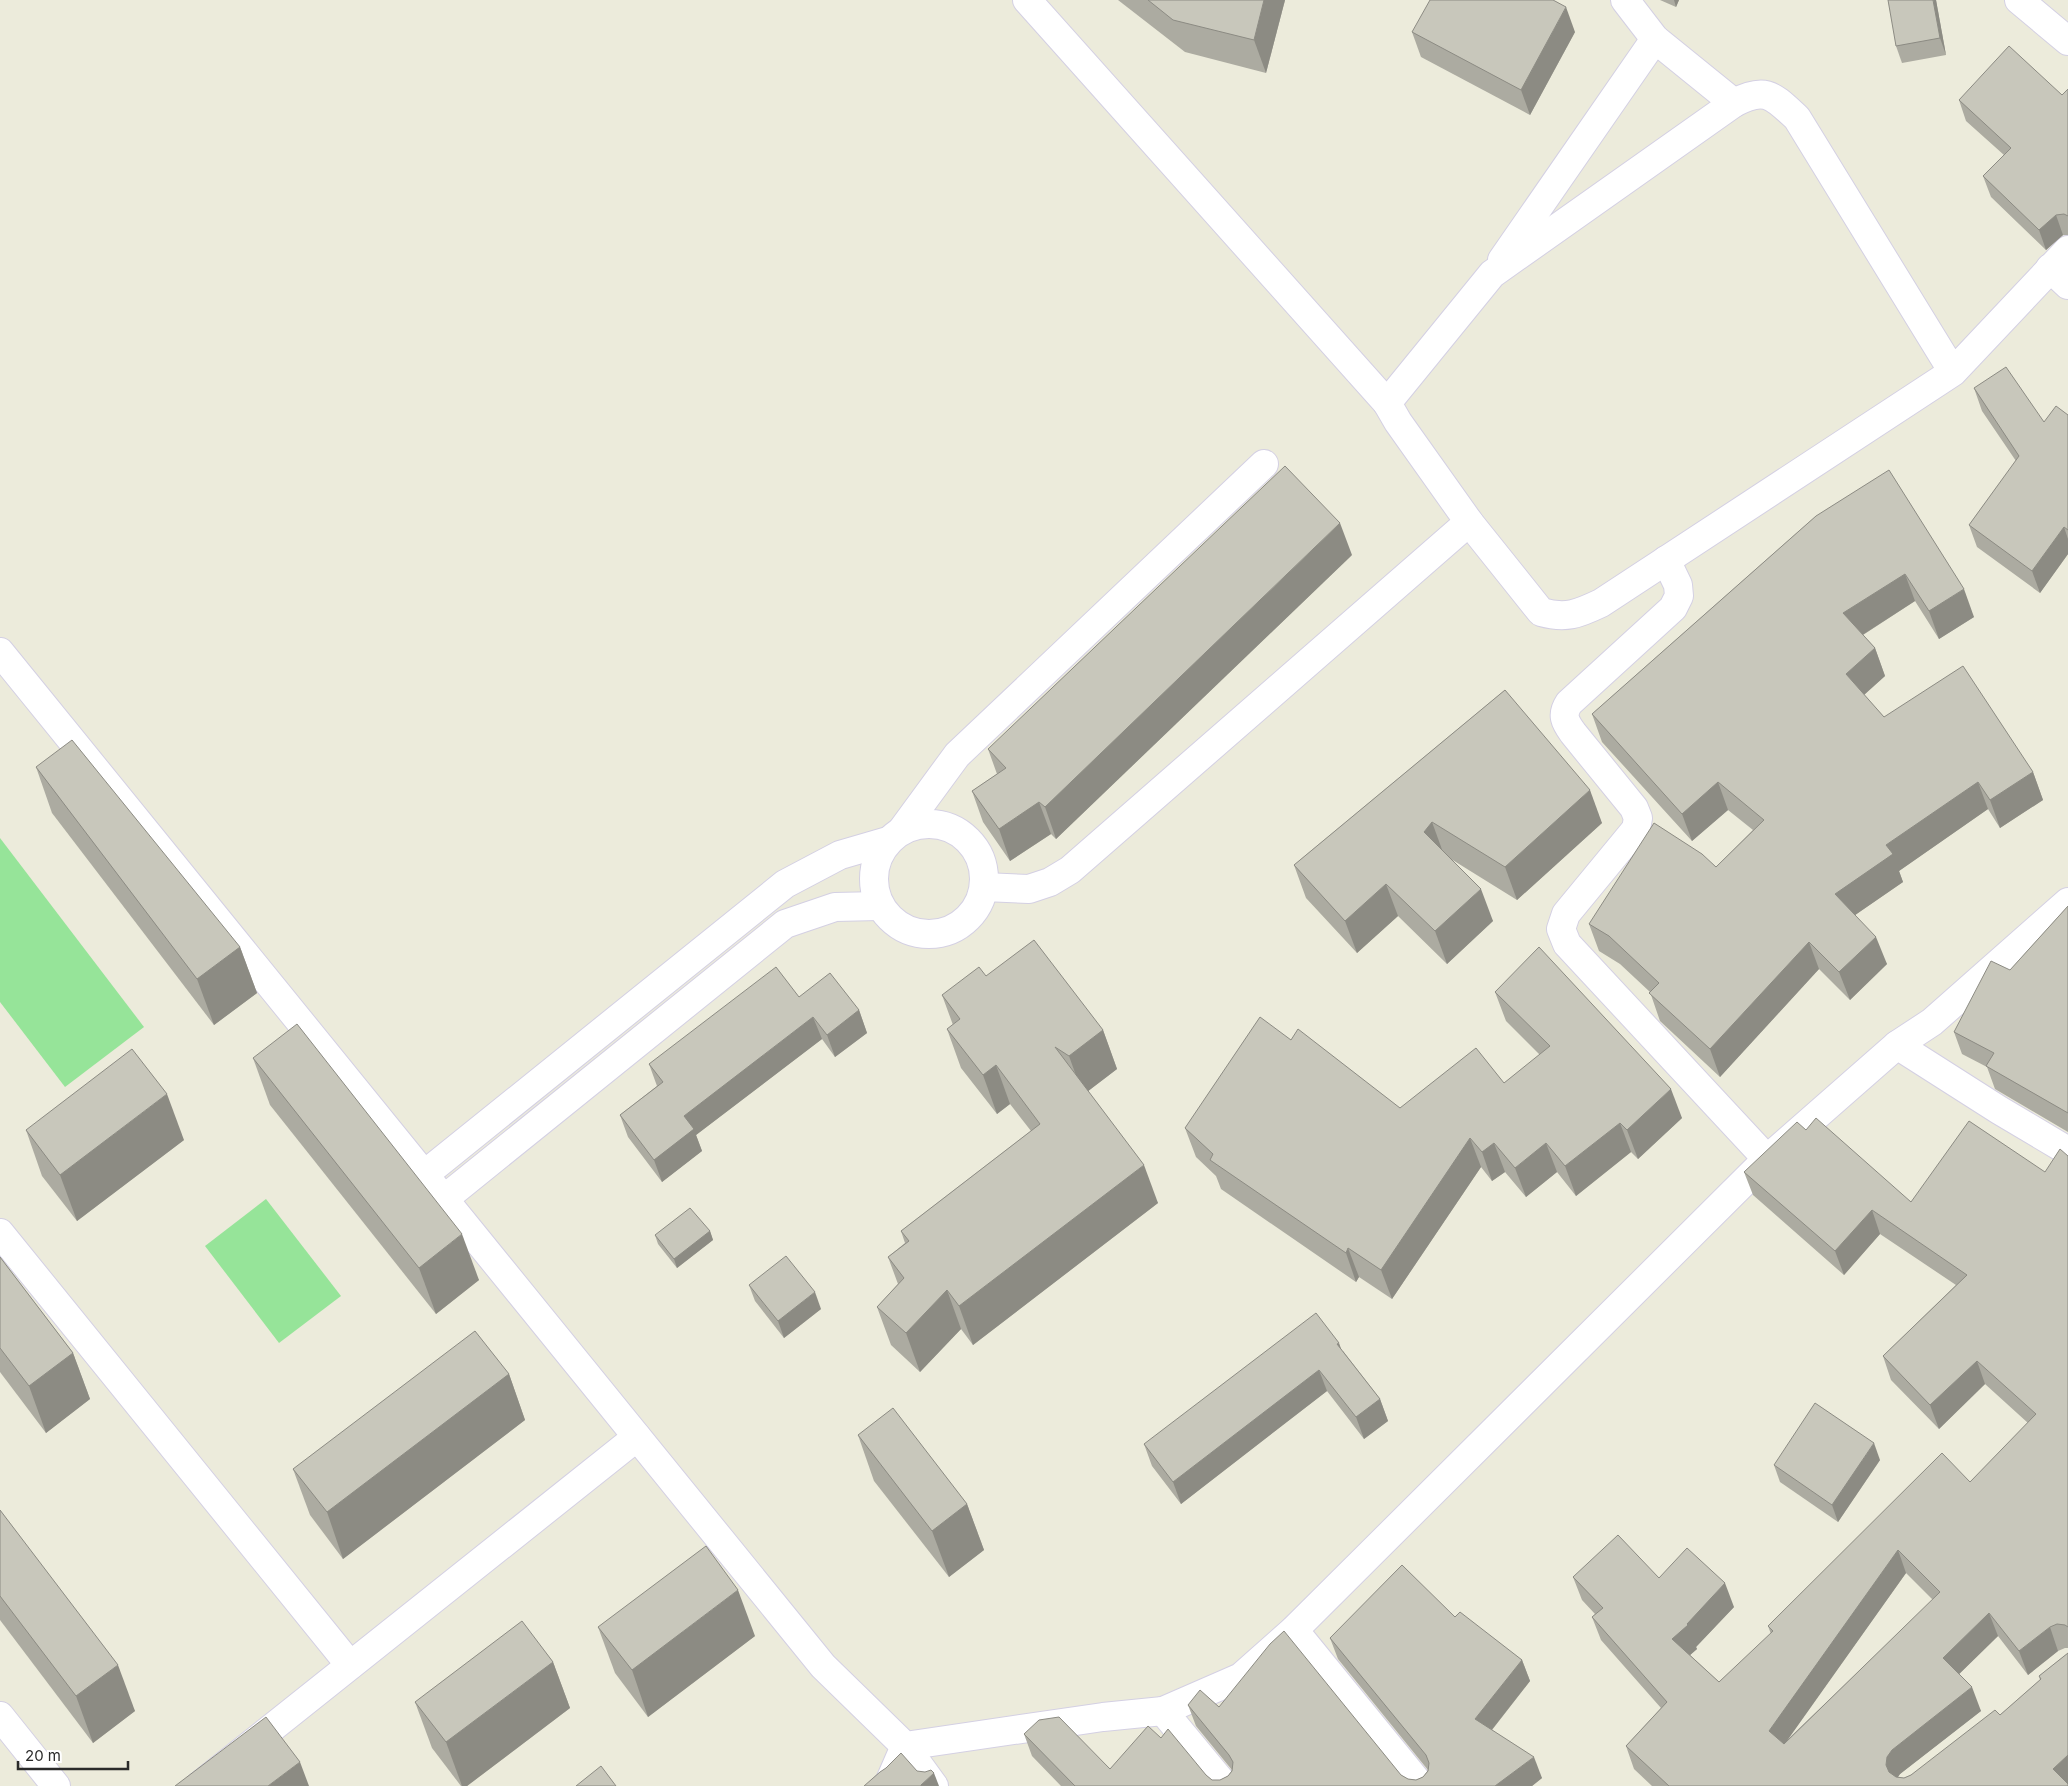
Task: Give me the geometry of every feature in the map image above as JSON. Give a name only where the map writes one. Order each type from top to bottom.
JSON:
[{"type":"street","points":[[1027,0],[1388,403],[1398,422],[1469,522],[1541,612],[1556,617],[1582,612],[1601,603],[1953,372],[2062,268]]},
{"type":"street","points":[[1626,0],[1655,39],[1734,103]]},
{"type":"street","points":[[2024,1],[2068,41]]},
{"type":"street","points":[[1388,403],[1492,274],[1655,39]]},
{"type":"street","points":[[1492,274],[1734,103],[1749,95],[1764,94],[1778,101],[1797,118],[1953,372]]},
{"type":"street","points":[[425,1174],[785,884],[840,855],[895,836],[918,825],[936,824],[953,829],[967,839],[978,853],[984,869],[984,887],[979,904],[969,918],[955,928],[939,934],[921,935],[905,930],[890,919],[880,906],[874,889],[873,872],[878,855],[895,836],[957,756],[1264,464]]},
{"type":"street","points":[[984,887],[1029,889],[1050,882],[1070,870],[1469,522]]},
{"type":"street","points":[[1666,560],[1678,585],[1679,596],[1673,608],[1569,703],[1564,711],[1564,721],[1634,808],[1638,818],[1636,829],[1566,914],[1561,929],[1567,944],[1766,1159]]},
{"type":"street","points":[[0,652],[823,1666],[905,1746],[934,1786]]},
{"type":"street","points":[[905,1746],[1103,1716],[1163,1711],[1240,1676],[1294,1630],[1766,1159],[1897,1045],[1932,1022],[2068,902]]},
{"type":"street","points":[[444,1199],[785,924],[835,907],[880,906]]},
{"type":"street","points":[[1897,1045],[1999,1110],[2068,1151]]},
{"type":"street","points":[[0,1234],[350,1665]]},
{"type":"street","points":[[199,1786],[637,1437]]},
{"type":"street","points":[[1294,1630],[1420,1786]]},
{"type":"street","points":[[1163,1711],[1225,1786]]},
{"type":"street","points":[[0,1716],[56,1786]]},
{"type":"street","points":[[886,1786],[905,1746]]},
{"type":"green space","points":[[0,838],[144,1027],[65,1087],[0,1002]]},
{"type":"green space","points":[[266,1199],[341,1296],[279,1343],[205,1246]]},
{"type":"building","points":[[1148,0],[1264,0],[1254,40],[1173,20]]},
{"type":"building","points":[[1430,0],[1553,0],[1566,7],[1521,90],[1412,32]]},
{"type":"building","points":[[1888,0],[1933,0],[1940,38],[1896,46]]},
{"type":"building","points":[[2009,46],[2062,95],[2068,89],[2068,216],[2064,214],[2056,215],[2039,230],[1983,176],[2011,148],[1959,100]]},
{"type":"building","points":[[2006,367],[2044,422],[2056,406],[2068,415],[2068,530],[2064,527],[2032,571],[1969,525],[2019,456],[1974,388]]},
{"type":"building","points":[[1285,466],[1340,523],[1045,807],[1039,802],[999,829],[972,791],[1006,768],[988,749]]},
{"type":"building","points":[[1889,470],[1964,589],[1929,611],[1905,574],[1843,613],[1875,648],[1846,674],[1884,717],[1963,666],[2033,772],[1990,800],[1978,782],[1886,845],[1893,854],[1835,894],[1876,937],[1839,972],[1809,942],[1710,1049],[1649,993],[1659,983],[1609,936],[1589,924],[1654,823],[1702,854],[1716,867],[1764,820],[1718,782],[1682,814],[1592,714],[1816,516]]},
{"type":"building","points":[[1505,690],[1590,790],[1505,867],[1432,822],[1424,832],[1481,889],[1435,931],[1386,884],[1345,921],[1294,865]]},
{"type":"building","points":[[72,740],[240,947],[197,979],[36,767]]},
{"type":"building","points":[[2068,906],[2068,1113],[1986,1066],[1994,1053],[1954,1032],[1991,961],[2010,970]]},
{"type":"building","points":[[1034,940],[1103,1030],[1069,1056],[1055,1047],[1144,1165],[959,1306],[947,1290],[906,1333],[877,1307],[904,1278],[888,1257],[909,1241],[901,1231],[1040,1124],[996,1065],[983,1075],[947,1029],[960,1019],[942,995],[979,967],[986,976]]},
{"type":"building","points":[[1539,947],[1671,1089],[1627,1130],[1620,1123],[1565,1166],[1546,1143],[1515,1168],[1494,1143],[1482,1152],[1470,1138],[1381,1270],[1348,1248],[1346,1253],[1210,1160],[1213,1154],[1185,1128],[1260,1017],[1291,1040],[1298,1029],[1400,1108],[1476,1048],[1504,1083],[1550,1046],[1495,992]]},
{"type":"building","points":[[776,967],[799,997],[830,973],[859,1010],[827,1035],[813,1017],[684,1116],[694,1129],[654,1160],[620,1115],[663,1082],[649,1064]]},
{"type":"building","points":[[297,1024],[462,1234],[419,1268],[253,1058]]},
{"type":"building","points":[[132,1049],[167,1094],[60,1175],[26,1130]]},
{"type":"building","points":[[1816,1118],[1911,1202],[1969,1121],[2045,1172],[2060,1149],[2068,1156],[2068,1627],[2057,1624],[2050,1627],[2019,1651],[1989,1613],[1943,1658],[1972,1687],[1892,1750],[1887,1757],[1886,1765],[1889,1772],[1896,1777],[1904,1778],[1911,1775],[1995,1710],[2000,1715],[2041,1679],[2039,1676],[2068,1653],[2068,1755],[2053,1769],[2068,1786],[1669,1786],[1626,1746],[1667,1702],[1592,1617],[1603,1608],[1573,1577],[1618,1535],[1659,1578],[1687,1548],[1725,1583],[1688,1625],[1672,1639],[1719,1682],[1773,1631],[1768,1626],[1942,1453],[1970,1482],[2036,1414],[1977,1361],[1930,1405],[1883,1356],[1967,1275],[1872,1210],[1835,1251],[1744,1172],[1797,1122],[1806,1130]],"holes":[[[1898,1550],[1940,1592],[1784,1744],[1769,1731]]]},
{"type":"building","points":[[690,1208],[710,1231],[674,1259],[655,1235]]},
{"type":"building","points":[[786,1256],[815,1292],[778,1321],[749,1285]]},
{"type":"building","points":[[0,1257],[73,1353],[29,1386],[0,1348]]},
{"type":"building","points":[[1316,1313],[1339,1343],[1337,1344],[1380,1399],[1356,1417],[1319,1370],[1173,1482],[1144,1444]]},
{"type":"building","points":[[475,1331],[509,1374],[327,1512],[293,1469]]},
{"type":"building","points":[[1815,1403],[1874,1443],[1832,1505],[1774,1465]]},
{"type":"building","points":[[893,1408],[967,1504],[932,1531],[858,1435]]},
{"type":"building","points":[[0,1510],[118,1665],[76,1696],[0,1596]]},
{"type":"building","points":[[706,1546],[738,1590],[632,1670],[598,1627]]},
{"type":"building","points":[[1402,1565],[1455,1617],[1460,1612],[1522,1660],[1475,1719],[1534,1757],[1495,1786],[1075,1786],[1024,1734],[1039,1720],[1059,1717],[1110,1769],[1148,1726],[1161,1738],[1168,1729],[1206,1775],[1212,1780],[1220,1780],[1228,1776],[1232,1771],[1233,1762],[1188,1705],[1200,1690],[1219,1707],[1270,1644],[1284,1631],[1401,1775],[1408,1779],[1416,1780],[1423,1777],[1428,1771],[1429,1763],[1426,1755],[1330,1638]]},
{"type":"building","points":[[522,1621],[553,1662],[446,1742],[415,1702]]},
{"type":"building","points":[[266,1717],[300,1762],[268,1786],[175,1786]]},
{"type":"building","points":[[901,1753],[917,1771],[925,1772],[931,1770],[934,1773],[921,1786],[864,1786],[886,1768]]},
{"type":"building","points":[[601,1766],[616,1786],[576,1786]]}]
